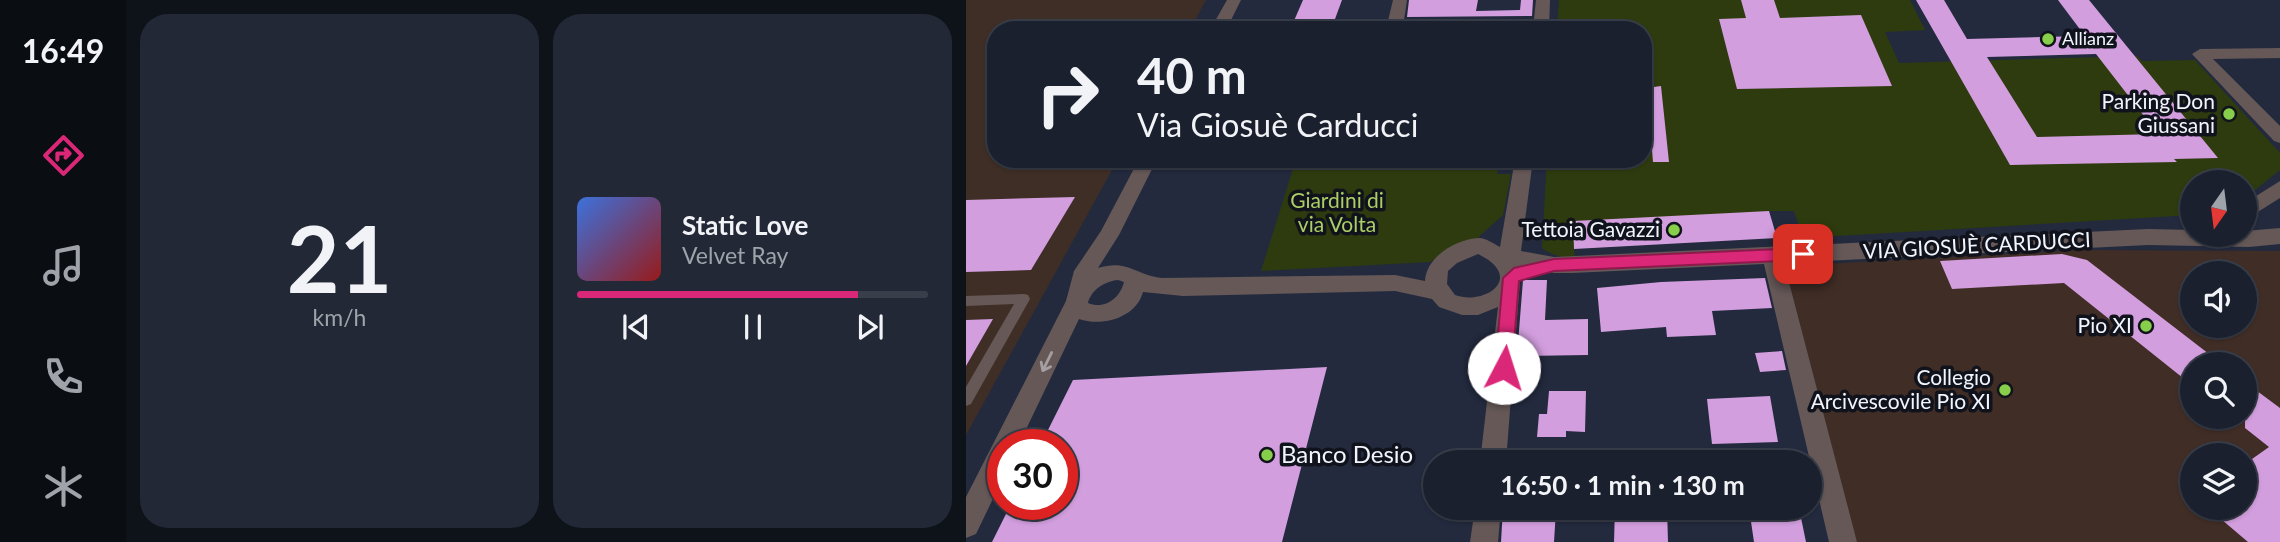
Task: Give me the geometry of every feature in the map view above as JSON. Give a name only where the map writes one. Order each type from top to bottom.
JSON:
[{"type":"street","points":[[1223,21],[1234,0]]},
{"type":"street","points":[[1396,21],[1400,0]]},
{"type":"street","points":[[1541,21],[1543,0]]},
{"type":"street","points":[[2280,53],[2200,54],[2280,137]]},
{"type":"street","points":[[1013,429],[1078,298],[1085,271],[1109,235],[1143,168]]},
{"type":"street","points":[[1494,450],[1506,345],[1509,268],[1522,168]]},
{"type":"street","points":[[2258,204],[2280,188]]},
{"type":"street","points":[[1438,282],[1451,255],[1480,246],[1514,218]]},
{"type":"street","name":"VIA GIOSUÈ CARDUCCI","points":[[2148,237],[2180,232]]},
{"type":"street","points":[[1109,235],[1134,291],[1126,302]]},
{"type":"street","name":"VIA GIOSUÈ CARDUCCI","points":[[1509,268],[1527,271],[1554,265],[2148,237],[2249,239],[2280,236]]},
{"type":"street","points":[[1480,246],[1509,268]]},
{"type":"street","points":[[1772,255],[1843,542]]},
{"type":"street","points":[[1438,282],[1452,304],[1477,307],[1496,300],[1509,268]]},
{"type":"street","points":[[1078,298],[1099,277],[1126,276],[1150,285],[1200,288],[1367,282],[1413,285],[1438,282]]},
{"type":"street","points":[[1078,298],[1079,307],[1091,314],[1110,312],[1126,302],[1200,288]]},
{"type":"street","points":[[1477,307],[1496,325],[1506,345]]},
{"type":"street","points":[[966,525],[987,483]]},
{"type":"street","points":[[1484,542],[1487,520]]},
{"type":"lane","points":[[966,301],[1024,299],[966,400]]},
{"type":"shaded area","points":[[966,0],[1206,0],[1195,21],[987,21],[987,168],[1113,168],[966,435]]},
{"type":"shaded area","name":"Collegio Arcivescovile Pio XI","points":[[2082,250],[2280,251],[2280,542],[1856,542],[1785,266]]},
{"type":"green space","points":[[1559,0],[1910,0],[1925,30],[1885,32],[1899,63],[2137,56],[2142,61],[2195,60],[2280,153],[2280,170],[2258,188],[2258,170],[2180,170],[2180,216],[1803,238],[1794,211],[1769,211],[1574,249],[1575,259],[1550,253],[1542,248],[1546,168],[1652,168],[1652,21],[1558,21]]},
{"type":"green space","name":"Giardini di via Volta","points":[[1293,168],[1498,168],[1497,174],[1511,174],[1503,215],[1473,242],[1450,249],[1430,262],[1261,271]]},
{"type":"building","points":[[1303,0],[1342,0],[1335,19],[1294,21]]},
{"type":"building","points":[[1409,0],[1478,0],[1476,11],[1520,10],[1521,0],[1533,0],[1532,16],[1407,17]]},
{"type":"building","points":[[1741,0],[1774,0],[1780,18],[1861,15],[1892,86],[1737,89],[1719,19],[1746,18]]},
{"type":"building","points":[[1916,0],[1944,0],[1967,39],[2085,36],[2058,0],[2089,0],[2218,158],[2174,159],[2177,162],[2010,165]],"holes":[[[2096,54],[2158,134],[2037,137],[1987,57]]]},
{"type":"building","points":[[1661,86],[1669,162],[1653,162],[1652,87]]},
{"type":"building","points":[[1075,197],[1031,270],[966,272],[966,200]]},
{"type":"building","name":"Tettoia Gavazzi","points":[[1769,211],[1777,238],[1574,249],[1573,221]]},
{"type":"building","name":"Pio XI","points":[[2062,254],[2087,260],[2180,332],[2180,338],[2188,338],[2206,352],[2180,352],[2180,376],[2064,283],[1952,289],[1940,261]]},
{"type":"building","points":[[1765,278],[1772,308],[1712,311],[1716,335],[1667,337],[1666,327],[1601,332],[1597,288],[1661,282]]},
{"type":"building","points":[[1523,280],[1547,280],[1545,320],[1588,319],[1588,355],[1517,356]]},
{"type":"building","points":[[993,319],[966,366],[966,320]]},
{"type":"building","points":[[1782,351],[1786,370],[1760,372],[1755,353]]},
{"type":"building","points":[[1327,367],[1282,542],[992,542],[1003,520],[1078,520],[1078,429],[1048,429],[1073,380]]},
{"type":"building","points":[[1549,391],[1586,391],[1585,432],[1566,431],[1566,437],[1537,437],[1539,414],[1547,414]]},
{"type":"building","points":[[2257,391],[2280,408],[2280,542],[2248,542],[2222,520],[2257,520],[2257,456],[2269,447],[2246,429],[2257,429]]},
{"type":"building","points":[[1770,396],[1778,442],[1712,444],[1707,399]]},
{"type":"building","points":[[1502,520],[1555,520],[1554,542],[1501,542]]},
{"type":"building","points":[[1615,520],[1667,520],[1668,542],[1614,542]]},
{"type":"building","points":[[1751,520],[1801,520],[1806,542],[1754,542]]},
{"type":"place","name":"Allianz","points":[[2048,39]]},
{"type":"place","name":"Parking Don Giussani","points":[[2229,114]]},
{"type":"place","name":"Tettoia Gavazzi","points":[[1674,230]]},
{"type":"place","name":"Pio XI","points":[[2146,326]]},
{"type":"place","name":"Collegio Arcivescovile Pio XI","points":[[2005,390]]},
{"type":"place","name":"Banco Desio","points":[[1267,455]]},
{"type":"route","points":[[1504,368],[1511,278],[1520,273],[1554,265],[1803,254]]}]
